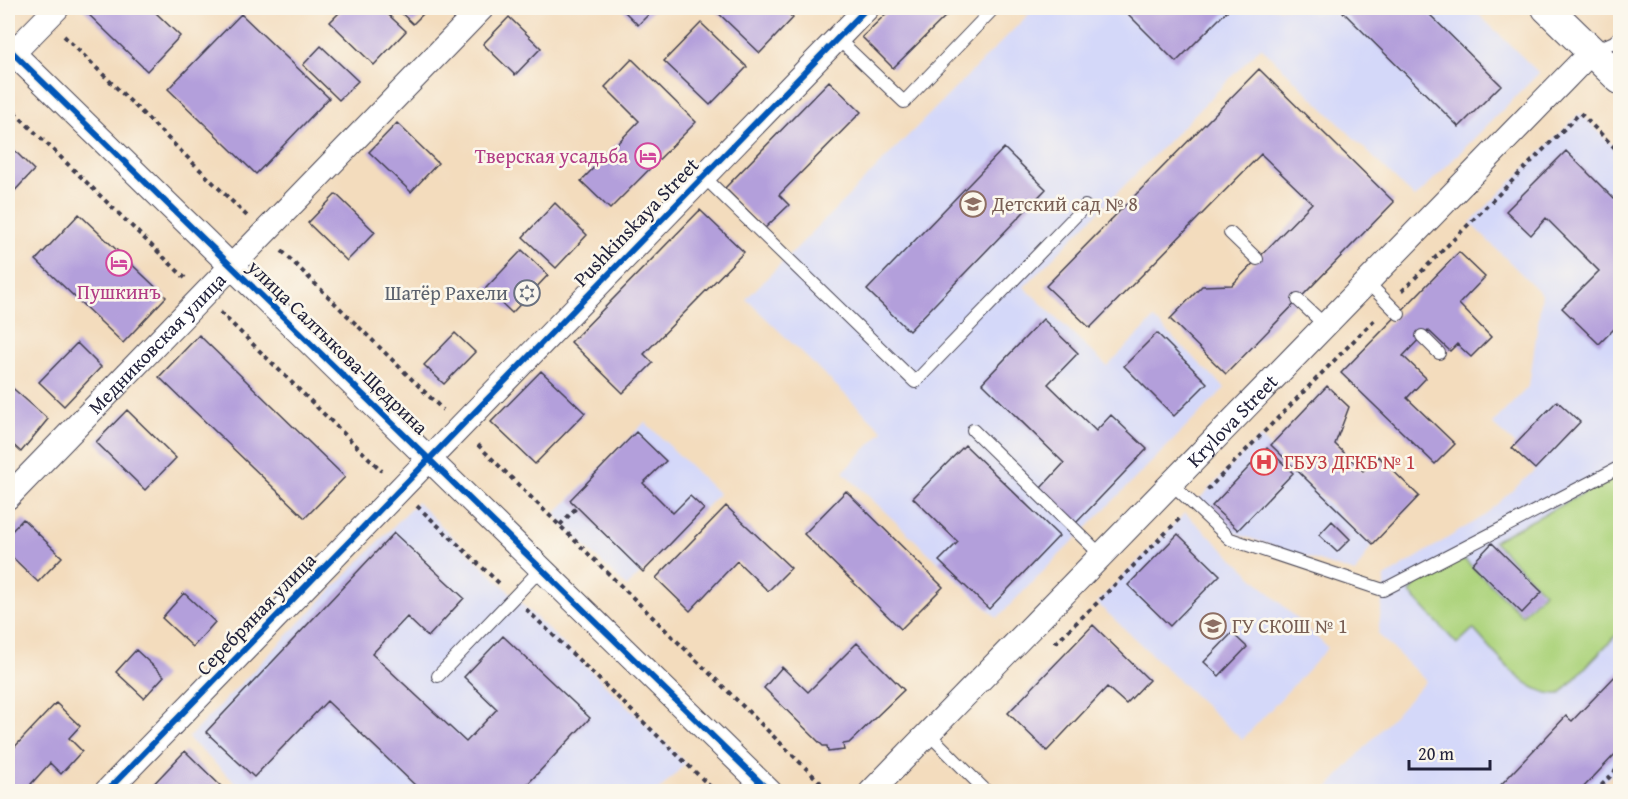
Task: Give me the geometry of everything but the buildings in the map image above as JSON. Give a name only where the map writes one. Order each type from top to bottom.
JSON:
[{"type":"street","name":"Медниковская улица","points":[[8,497],[482,8]]},
{"type":"street","name":"Pushkinskaya Street","points":[[429,459],[867,8]]},
{"type":"street","points":[[1553,10],[1620,79]]},
{"type":"street","points":[[10,56],[52,13]]},
{"type":"street","name":"Krylova Street","points":[[871,792],[1592,51]]},
{"type":"street","name":"улица Салтыкова-Щедрина","points":[[10,56],[231,266],[770,792]]},
{"type":"street","name":"Серебряная улица","points":[[106,792],[429,459]]},
{"type":"lane","points":[[837,38],[904,102],[994,8]]},
{"type":"lane","points":[[1592,51],[1614,42],[1620,36]]},
{"type":"lane","points":[[703,176],[915,382],[1085,206]]},
{"type":"lane","points":[[1230,233],[1257,259]]},
{"type":"lane","points":[[1367,282],[1399,314]]},
{"type":"lane","points":[[1298,300],[1325,325]]},
{"type":"lane","points":[[1422,336],[1439,352]]},
{"type":"lane","points":[[973,430],[1101,555]]},
{"type":"lane","points":[[1171,483],[1230,539],[1383,590],[1620,467]]},
{"type":"lane","points":[[438,676],[541,569]]},
{"type":"lane","points":[[928,733],[987,792]]},
{"type":"path","points":[[52,13],[264,232],[444,410]]},
{"type":"path","points":[[8,106],[186,279]]},
{"type":"path","points":[[1054,644],[1580,113],[1620,153]]},
{"type":"path","points":[[215,307],[382,472]]},
{"type":"path","points":[[476,442],[828,791]]},
{"type":"path","points":[[413,501],[716,792]]},
{"type":"path","points":[[561,525],[578,507]]},
{"type":"path","points":[[1595,792],[1620,766]]},
{"type":"shaded area","points":[[1035,8],[1472,8],[1539,73],[1415,198],[1261,47],[1024,287],[1107,366],[1154,319],[1225,388],[997,618],[843,472],[883,431],[746,299]]},
{"type":"shaded area","points":[[1580,113],[1620,153],[1620,766],[1595,791],[1324,792],[1426,681],[1378,634],[1385,577],[1485,515],[1535,470],[1512,448],[1515,444],[1492,424],[1529,386],[1542,294],[1470,223]]},
{"type":"shaded area","points":[[645,422],[719,494],[627,587],[561,523],[555,514]]},
{"type":"shaded area","points":[[1260,437],[1372,545],[1355,573],[1234,533],[1199,499]]},
{"type":"shaded area","points":[[417,502],[686,763],[658,791],[244,791],[188,738]]},
{"type":"shaded area","name":"ГУ СКОШ № 1","points":[[1185,513],[1328,648],[1242,740],[1097,603]]},
{"type":"green space","points":[[1620,474],[1620,631],[1560,694],[1547,693],[1523,681],[1501,661],[1473,629],[1457,644],[1410,593],[1418,580],[1452,562],[1465,560],[1522,615],[1544,592],[1493,541]]},
{"type":"cycle path","points":[[106,792],[867,8]]},
{"type":"cycle path","points":[[13,53],[770,792]]},
{"type":"place","name":"Тверская усадьба","points":[[648,156]]},
{"type":"place","name":"Детский сад № 8","points":[[973,204]]},
{"type":"place","name":"Пушкинъ","points":[[119,263]]},
{"type":"place","name":"Шатёр Рахели","points":[[527,293]]},
{"type":"place","name":"ГБУЗ ДГКБ № 1","points":[[1264,462]]},
{"type":"place","name":"ГУ СКОШ № 1","points":[[1213,626]]}]
